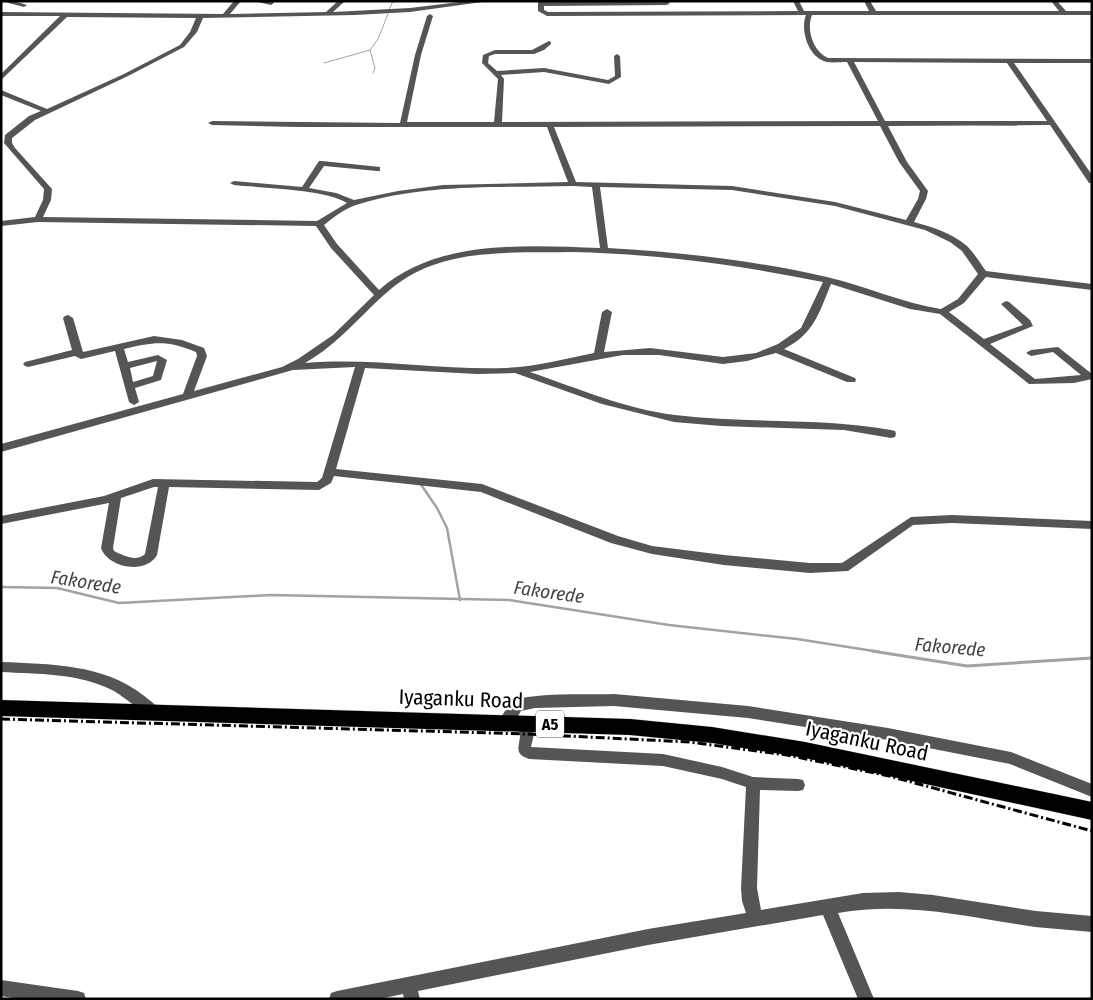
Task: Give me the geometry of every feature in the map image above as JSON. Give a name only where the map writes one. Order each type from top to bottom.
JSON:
[{"type":"highway","name":"Iyaganku Road","points":[[1,708],[153,711],[630,727],[751,741],[1092,811]]},
{"type":"street","points":[[2,1],[24,5]]},
{"type":"street","points":[[224,16],[238,1]]},
{"type":"street","points":[[256,1],[271,3]]},
{"type":"street","points":[[328,13],[342,1]]},
{"type":"street","points":[[410,10],[413,1]]},
{"type":"street","points":[[1,14],[224,16],[410,10],[486,1]]},
{"type":"street","points":[[796,1],[805,13],[806,27],[817,56],[827,60],[850,62],[1092,61]]},
{"type":"street","points":[[867,1],[874,14]]},
{"type":"street","points":[[1054,1],[1064,13]]},
{"type":"street","points":[[667,2],[541,2],[541,12],[547,14],[696,8],[874,14],[1092,13]]},
{"type":"street","points":[[1,78],[65,15]]},
{"type":"street","points":[[38,219],[48,200],[48,189],[12,149],[5,136],[46,111],[126,76],[182,46],[190,39],[199,24],[200,16]]},
{"type":"street","points":[[403,124],[418,55],[430,16]]},
{"type":"street","points":[[498,123],[501,79],[498,73],[485,63],[486,55],[502,51],[535,53],[549,43]]},
{"type":"street","points":[[498,73],[541,70],[609,82],[618,77],[617,56]]},
{"type":"street","points":[[850,62],[906,168],[924,191],[910,222]]},
{"type":"street","points":[[1010,62],[1092,180]]},
{"type":"street","points":[[1,92],[46,111]]},
{"type":"street","points":[[212,123],[1052,123]]},
{"type":"street","points":[[549,123],[573,184]]},
{"type":"street","points":[[304,190],[322,163],[377,168]]},
{"type":"street","points":[[234,183],[304,190],[346,198],[353,204]]},
{"type":"street","points":[[1,224],[38,219],[319,224],[340,209],[353,204],[398,193],[443,187],[573,184],[691,186],[764,192],[835,204],[910,222],[953,240],[970,255],[983,274]]},
{"type":"street","points":[[596,184],[604,249]]},
{"type":"street","points":[[319,224],[334,246],[378,294]]},
{"type":"street","points":[[286,369],[326,346],[378,294],[413,270],[458,255],[501,251],[604,249],[707,259],[828,281],[922,308],[943,312],[1034,382],[1074,380],[1089,377],[1055,349],[1031,353]]},
{"type":"street","points":[[983,274],[996,274],[1092,287]]},
{"type":"street","points":[[943,312],[961,301],[983,274]]},
{"type":"street","points":[[1,448],[286,369],[322,365],[361,365],[516,370],[599,354],[655,351],[722,361],[747,358],[775,349],[804,330],[828,281]]},
{"type":"street","points":[[983,343],[1025,329],[1028,326],[1027,322],[1006,304]]},
{"type":"street","points":[[599,354],[607,312]]},
{"type":"street","points":[[68,318],[77,352]]},
{"type":"street","points":[[28,364],[77,352],[84,356],[154,339],[182,343],[201,350],[202,356],[187,397]]},
{"type":"street","points":[[119,347],[134,402]]},
{"type":"street","points":[[775,349],[851,380]]},
{"type":"street","points":[[124,366],[158,358],[162,360],[158,378],[130,386]]},
{"type":"street","points":[[1,529],[6,519],[116,497],[136,488],[164,482],[312,486],[324,484],[330,472],[361,365]]},
{"type":"street","points":[[516,370],[646,415],[697,422],[867,428],[891,434]]},
{"type":"street","points":[[330,472],[482,488],[615,540],[652,550],[724,560],[810,568],[844,568],[911,521],[952,519],[1092,525]]},
{"type":"street","points":[[116,497],[107,548],[109,554],[118,559],[137,563],[151,555],[164,482]]},
{"type":"street","points":[[1,667],[73,670],[89,674],[124,688],[153,711]]},
{"type":"street","points":[[505,723],[517,706],[535,702],[614,700],[728,710],[888,734],[1011,758],[1035,766],[1092,791]]},
{"type":"street","points":[[524,724],[527,734],[524,750],[528,753],[662,760],[722,773],[753,783],[798,785]]},
{"type":"street","points":[[753,783],[749,888],[750,901],[756,920]]},
{"type":"street","points":[[337,999],[410,992],[648,937],[863,901],[900,900],[1092,924]]},
{"type":"street","points":[[828,908],[866,999]]},
{"type":"street","points":[[1,988],[78,999]]},
{"type":"waterway","points":[[389,10],[393,1]]},
{"type":"waterway","points":[[370,50],[378,39],[388,14]]},
{"type":"waterway","points":[[324,63],[370,50]]},
{"type":"waterway","points":[[370,50],[375,68],[373,73]]},
{"type":"waterway","points":[[420,483],[437,508],[447,528],[460,599]]},
{"type":"waterway","name":"Fakorede","points":[[1,587],[57,588],[119,603],[271,595],[460,599]]},
{"type":"waterway","name":"Fakorede","points":[[460,599],[509,600],[669,625],[797,639],[880,652]]},
{"type":"waterway","name":"Fakorede","points":[[872,651],[967,666],[1092,658]]},
{"type":"railway","points":[[1,719],[527,734],[689,742],[787,755],[889,776],[1092,831]]}]
